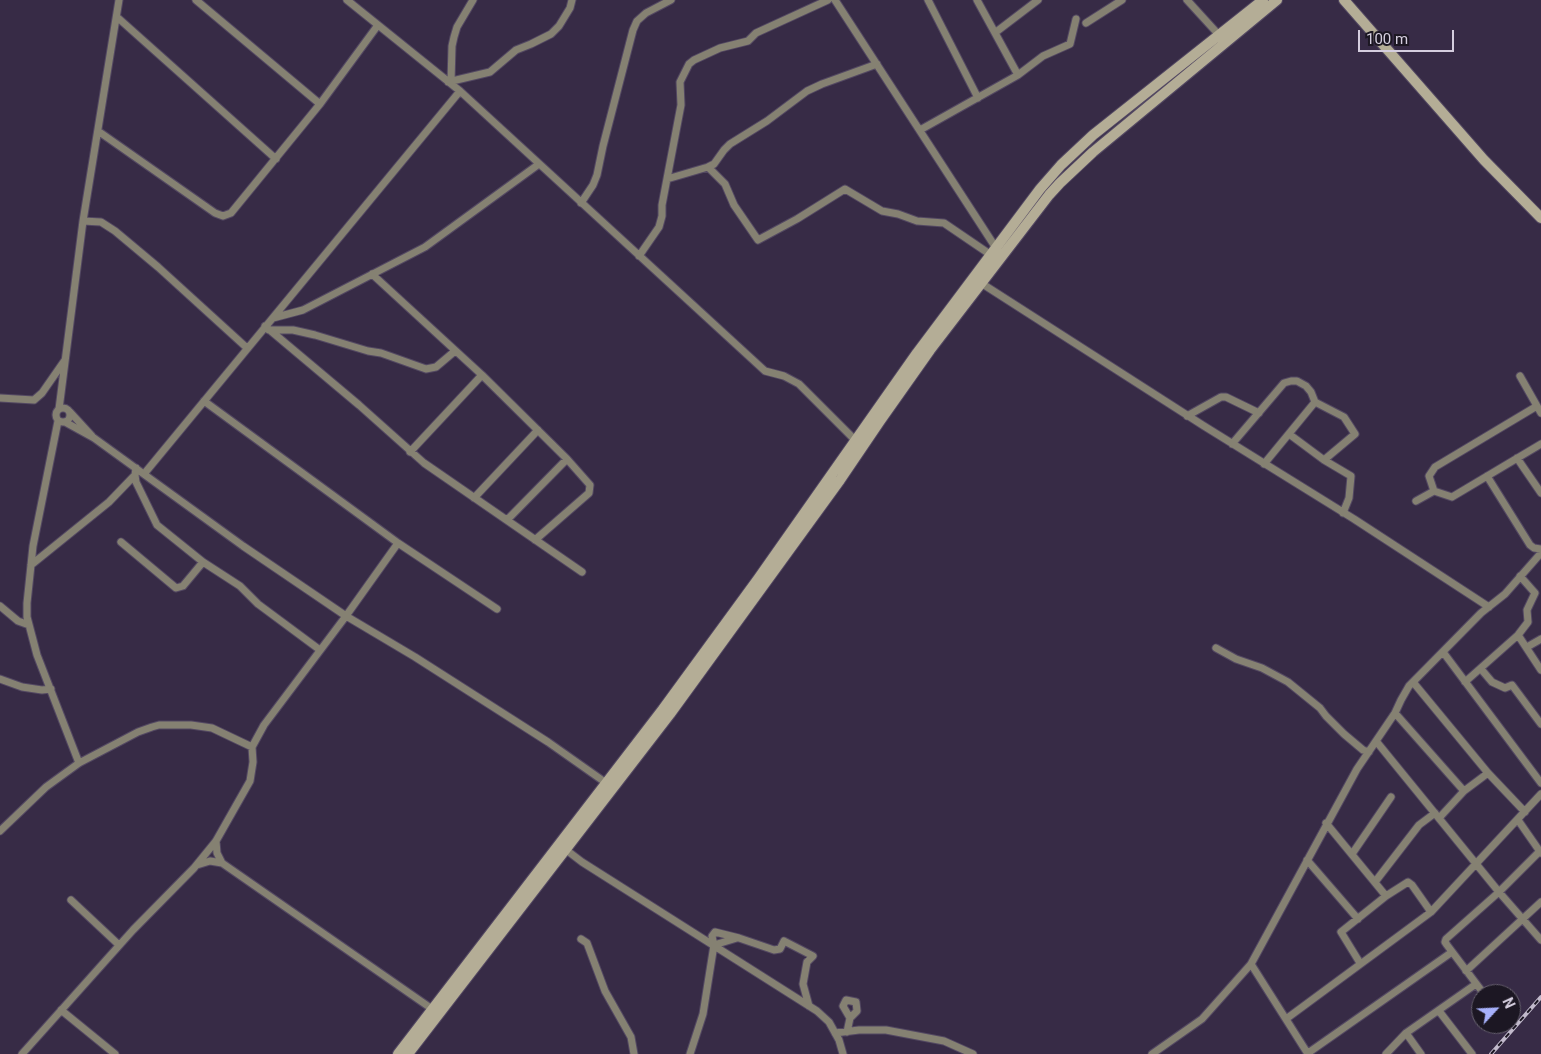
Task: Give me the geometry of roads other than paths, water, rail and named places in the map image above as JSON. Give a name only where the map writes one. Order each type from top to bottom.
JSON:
[{"type":"main road","points":[[398,1054],[436,1012],[565,849],[917,353],[1025,207],[1061,165],[1128,106],[1262,0]]},
{"type":"main road","points":[[408,1054],[436,1012],[610,785],[670,714],[980,283],[1060,183],[1093,152],[1277,0]]},
{"type":"main road","points":[[1344,0],[1484,160],[1541,218]]},
{"type":"street","points":[[119,0],[83,221],[59,409],[56,414],[62,422],[94,438],[136,472],[144,474],[243,546],[346,616],[415,657],[539,736],[610,785]]},
{"type":"street","points":[[196,0],[320,104]]},
{"type":"street","points":[[347,0],[450,82],[765,370],[784,376],[799,384],[855,440]]},
{"type":"street","points":[[450,82],[454,36],[473,0]]},
{"type":"street","points":[[450,82],[490,72],[516,50],[550,34],[559,26],[570,8],[572,0]]},
{"type":"street","points":[[582,203],[597,175],[632,30],[637,21],[646,13],[671,0]]},
{"type":"street","points":[[639,256],[659,227],[681,105],[680,82],[689,64],[720,48],[748,41],[756,33],[828,0]]},
{"type":"street","points":[[835,0],[920,130],[994,251]]},
{"type":"street","points":[[928,0],[978,98]]},
{"type":"street","points":[[977,0],[1018,75]]},
{"type":"street","points":[[996,32],[1038,0]]},
{"type":"street","points":[[1086,23],[1122,0]]},
{"type":"street","points":[[1187,0],[1219,35]]},
{"type":"street","points":[[117,16],[276,159]]},
{"type":"street","points":[[920,130],[1018,75],[1043,56],[1070,44],[1076,19]]},
{"type":"street","points":[[98,132],[216,214],[223,216],[232,213],[320,104],[378,25]]},
{"type":"street","points":[[667,179],[708,168],[714,164],[730,144],[782,111],[807,91],[877,64]]},
{"type":"street","points":[[144,474],[247,348],[267,328],[272,318],[460,91]]},
{"type":"street","points":[[272,318],[303,310],[425,247],[539,164]]},
{"type":"street","points":[[708,168],[724,184],[734,205],[758,240],[797,219],[845,189],[882,211],[898,214],[917,221],[944,222],[994,251]]},
{"type":"street","points":[[83,221],[101,222],[115,231],[158,267],[247,348]]},
{"type":"street","points":[[372,274],[482,375],[538,430],[590,486],[589,493],[535,540]]},
{"type":"street","points":[[980,283],[1489,607]]},
{"type":"street","points":[[267,328],[293,330],[315,335],[388,355],[426,369],[436,367],[455,351]]},
{"type":"street","points":[[267,328],[359,405],[410,452],[582,572]]},
{"type":"street","points":[[0,398],[34,400],[42,393],[65,360]]},
{"type":"street","points":[[410,452],[482,375]]},
{"type":"street","points":[[1520,376],[1541,413]]},
{"type":"street","points":[[1232,444],[1284,383],[1297,381],[1306,386],[1315,402],[1344,417],[1355,434],[1324,460]]},
{"type":"street","points":[[1187,416],[1221,397],[1226,397],[1259,413]]},
{"type":"street","points":[[204,401],[398,543],[496,609]]},
{"type":"street","points":[[1264,464],[1315,402]]},
{"type":"street","points":[[1434,491],[1429,476],[1435,467],[1537,406]]},
{"type":"street","points":[[59,409],[67,409],[84,425],[94,438]]},
{"type":"street","points":[[70,412],[70,417],[62,422],[33,546],[27,603],[29,625],[37,655],[78,763]]},
{"type":"street","points":[[474,498],[538,430]]},
{"type":"street","points":[[1289,434],[1324,460],[1351,476],[1349,498],[1343,513]]},
{"type":"street","points":[[1416,502],[1434,491],[1452,497],[1541,444]]},
{"type":"street","points":[[1517,458],[1541,493]]},
{"type":"street","points":[[507,520],[567,460]]},
{"type":"street","points":[[31,565],[109,502],[136,472]]},
{"type":"street","points":[[136,472],[141,494],[157,525],[203,562],[240,586],[258,604],[320,650]]},
{"type":"street","points":[[1152,1054],[1202,1018],[1251,964],[1357,769],[1395,713],[1413,682],[1489,607],[1505,594],[1541,551],[1530,544],[1487,476]]},
{"type":"street","points":[[121,542],[176,588],[182,586],[203,562]]},
{"type":"street","points":[[22,1054],[119,945],[197,865],[216,841],[250,780],[253,762],[252,747],[264,725],[398,543]]},
{"type":"street","points":[[1465,682],[1518,635],[1528,622],[1527,610],[1535,593],[1520,576]]},
{"type":"street","points":[[0,606],[18,620],[29,625]]},
{"type":"street","points":[[1518,635],[1541,670]]},
{"type":"street","points":[[1526,647],[1541,639]]},
{"type":"street","points":[[1216,648],[1236,659],[1262,668],[1288,682],[1320,708],[1344,734],[1363,750],[1369,752]]},
{"type":"street","points":[[1443,652],[1541,783]]},
{"type":"street","points":[[1481,669],[1492,682],[1505,688],[1512,684],[1541,724]]},
{"type":"street","points":[[0,678],[22,687],[42,690],[50,688]]},
{"type":"street","points":[[1413,682],[1488,773],[1525,812]]},
{"type":"street","points":[[1395,713],[1464,791]]},
{"type":"street","points":[[0,831],[46,787],[78,763],[138,732],[159,725],[191,725],[212,728],[252,747]]},
{"type":"street","points":[[1376,741],[1499,892],[1541,940]]},
{"type":"street","points":[[1375,882],[1419,826],[1437,815],[1488,773]]},
{"type":"street","points":[[1286,1019],[1431,912],[1541,794]]},
{"type":"street","points":[[1352,854],[1391,797]]},
{"type":"street","points":[[1476,984],[1445,942],[1446,938],[1499,892],[1540,852],[1518,820]]},
{"type":"street","points":[[1326,824],[1386,896]]},
{"type":"street","points":[[216,841],[217,853],[222,863]]},
{"type":"street","points":[[565,849],[582,862],[809,1006],[829,1022],[843,1054]]},
{"type":"street","points":[[1307,860],[1358,919]]},
{"type":"street","points":[[197,865],[210,861],[222,863],[436,1012]]},
{"type":"street","points":[[1360,963],[1341,932],[1386,896],[1408,882],[1431,912]]},
{"type":"street","points":[[71,900],[119,945]]},
{"type":"street","points":[[1466,971],[1541,902]]},
{"type":"street","points":[[690,1054],[704,1014],[714,945],[712,936],[715,932],[774,950],[780,949],[784,941],[813,956],[808,962],[803,984],[809,1006]]},
{"type":"street","points":[[714,945],[739,938]]},
{"type":"street","points":[[581,939],[587,943],[605,991],[631,1037],[634,1054]]},
{"type":"street","points":[[1251,964],[1308,1053],[1452,952]]},
{"type":"street","points":[[1386,1054],[1406,1033],[1471,988]]},
{"type":"street","points":[[61,1010],[115,1054]]},
{"type":"street","points":[[1439,1011],[1472,1054]]},
{"type":"street","points":[[847,1032],[850,1018]]},
{"type":"street","points":[[835,1034],[886,1030],[944,1040],[973,1054]]},
{"type":"street","points":[[1406,1033],[1421,1054]]},
{"type":"railway","points":[[1491,1054],[1541,997]]}]
